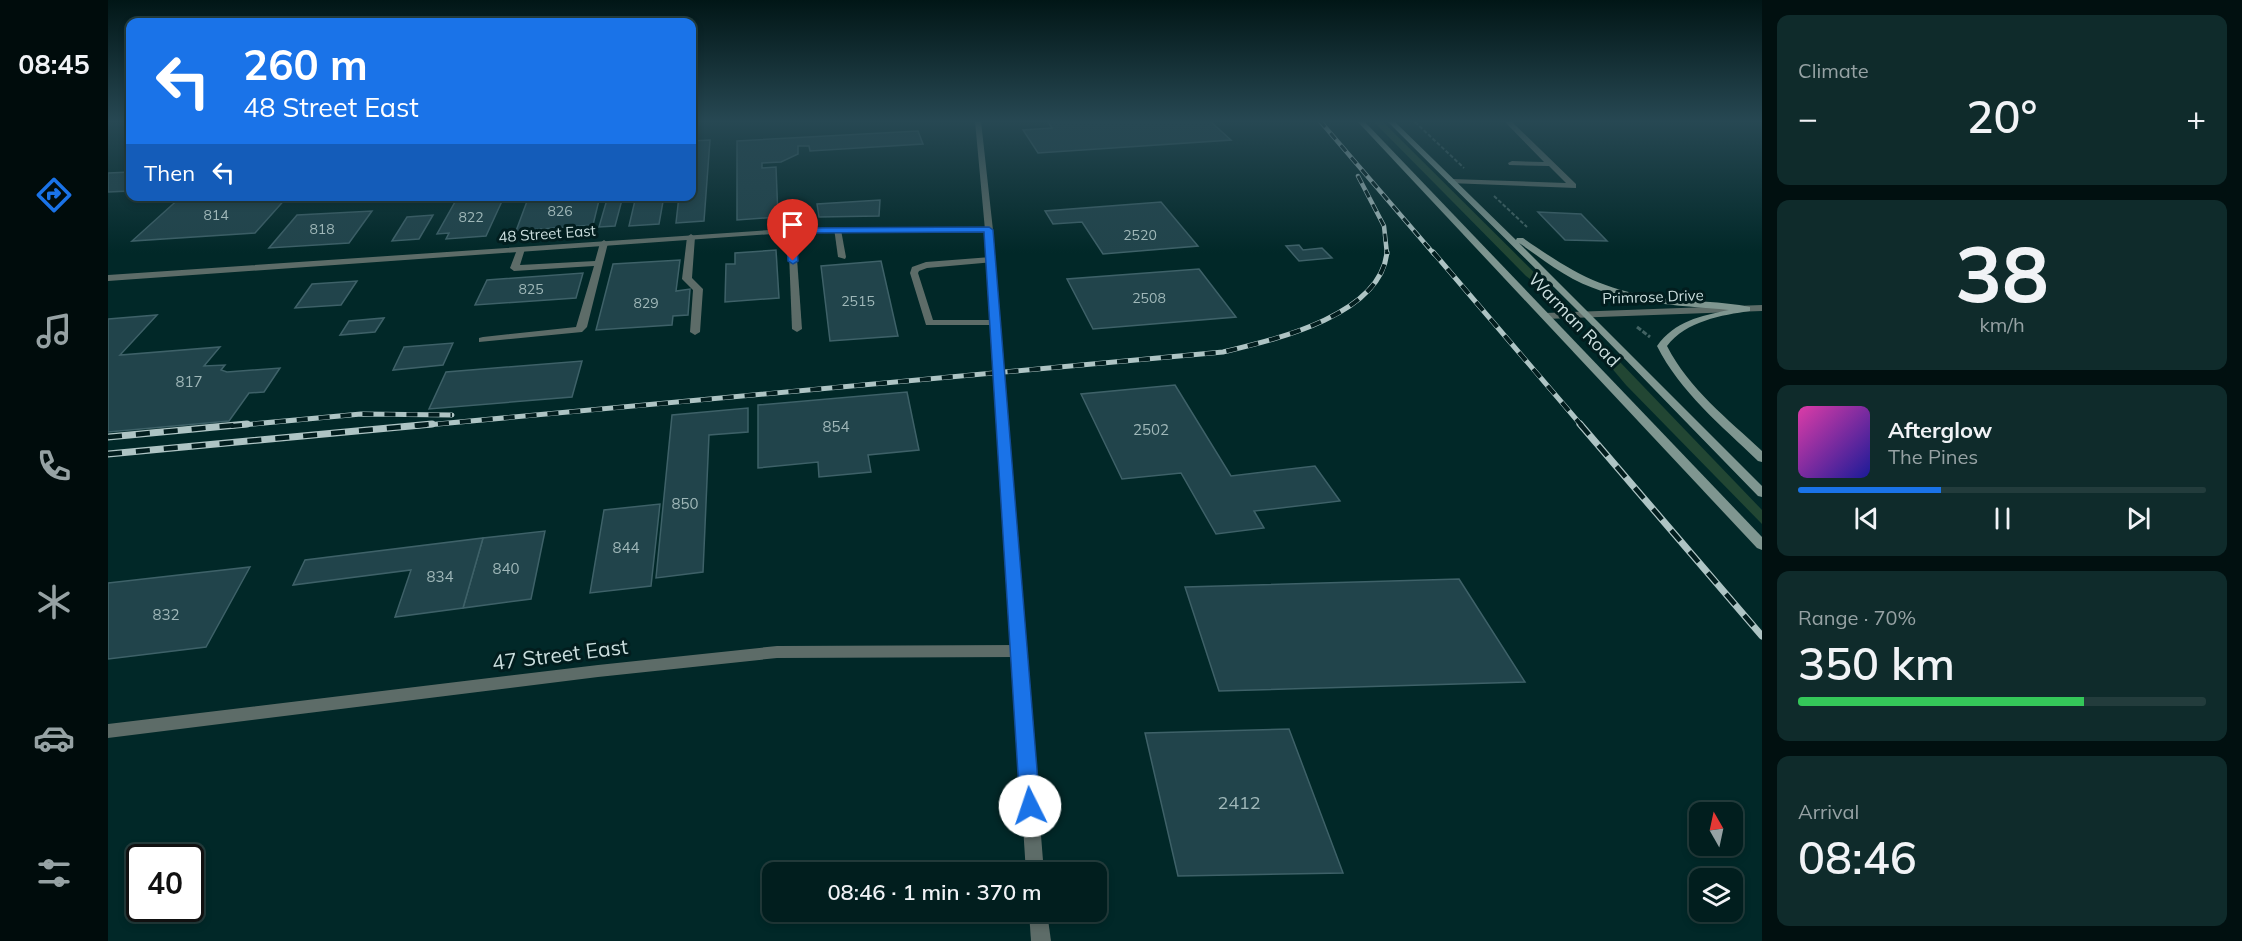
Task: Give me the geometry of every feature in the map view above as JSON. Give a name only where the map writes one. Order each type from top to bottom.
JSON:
[{"type":"main road","name":"Warman Road","points":[[1402,165],[1762,544]]},
{"type":"main road","name":"Warman Road","points":[[1435,165],[1762,493]]},
{"type":"main road","points":[[1495,224],[1558,267],[1602,288],[1653,300],[1747,309]]},
{"type":"main road","points":[[1747,309],[1682,325],[1669,335],[1662,346],[1669,362],[1683,379],[1762,458]]},
{"type":"street","points":[[982,165],[1034,862]]},
{"type":"street","points":[[1452,181],[1573,186],[1552,165]]},
{"type":"street","points":[[791,230],[797,329]]},
{"type":"street","name":"48 Street East","points":[[108,278],[791,230],[989,230]]},
{"type":"street","points":[[837,230],[842,257]]},
{"type":"street","points":[[691,237],[687,279],[698,289],[695,332]]},
{"type":"street","points":[[483,340],[579,330],[582,327],[604,243]]},
{"type":"street","points":[[521,249],[514,268],[599,263]]},
{"type":"street","points":[[991,260],[926,265],[915,269],[914,273],[929,323],[995,323]]},
{"type":"street","name":"Primrose Drive","points":[[1545,316],[1762,308]]},
{"type":"street","name":"47 Street East","points":[[108,731],[598,670],[777,652],[1018,651]]},
{"type":"street","points":[[1039,922],[1041,941]]},
{"type":"path","points":[[1461,165],[1534,234]]},
{"type":"green space","points":[[1416,165],[1426,165],[1553,291],[1547,292],[1526,276]]},
{"type":"green space","points":[[1594,335],[1762,510],[1762,524],[1626,385],[1610,366]]},
{"type":"building","points":[[696,165],[708,165],[704,221],[676,223],[678,201],[696,201]]},
{"type":"building","points":[[737,165],[776,167],[778,217],[737,220]]},
{"type":"building","points":[[126,172],[126,191],[108,192],[108,173]]},
{"type":"building","points":[[880,200],[879,216],[819,217],[817,204]]},
{"type":"building","points":[[176,201],[284,201],[255,233],[132,241]]},
{"type":"building","points":[[502,201],[486,236],[446,239],[449,233],[437,234],[455,202]]},
{"type":"building","points":[[527,201],[599,201],[593,225],[516,231]]},
{"type":"building","points":[[607,201],[622,201],[615,226],[599,227]]},
{"type":"building","points":[[635,201],[663,201],[659,224],[629,226]]},
{"type":"building","points":[[1161,202],[1198,246],[1103,254],[1082,222],[1053,224],[1045,211]]},
{"type":"building","points":[[372,211],[349,243],[269,248],[297,215]]},
{"type":"building","points":[[1538,212],[1581,214],[1607,241],[1565,240]]},
{"type":"building","points":[[433,215],[419,239],[392,241],[407,217]]},
{"type":"building","points":[[1299,245],[1303,250],[1322,248],[1332,258],[1299,261],[1286,246]]},
{"type":"building","points":[[776,250],[779,298],[725,302],[726,264],[735,264],[735,253]]},
{"type":"building","points":[[680,260],[676,291],[690,289],[688,315],[673,316],[672,325],[596,330],[613,264]]},
{"type":"building","points":[[881,261],[898,336],[830,341],[821,266]]},
{"type":"building","points":[[1199,269],[1236,317],[1093,329],[1067,279]]},
{"type":"building","points":[[583,273],[576,298],[475,305],[487,280]]},
{"type":"building","points":[[357,281],[341,305],[295,308],[312,284]]},
{"type":"building","points":[[157,315],[120,355],[220,347],[204,366],[225,365],[221,370],[227,372],[280,368],[264,392],[249,393],[229,421],[108,432],[108,319]]},
{"type":"building","points":[[384,318],[375,332],[340,335],[349,321]]},
{"type":"building","points":[[453,343],[443,365],[393,370],[404,347]]},
{"type":"building","points":[[582,361],[572,397],[429,409],[446,372]]},
{"type":"building","points":[[1175,385],[1231,476],[1315,466],[1340,501],[1254,511],[1264,528],[1216,534],[1181,473],[1122,479],[1081,394]]},
{"type":"building","points":[[907,392],[919,450],[868,455],[871,472],[819,477],[818,462],[758,468],[758,405]]},
{"type":"building","points":[[748,408],[748,432],[709,435],[703,572],[656,578],[672,415]]},
{"type":"building","points":[[660,504],[651,586],[590,593],[604,510]]},
{"type":"building","points":[[545,531],[531,599],[463,608],[483,538]]},
{"type":"building","points":[[483,538],[463,608],[395,617],[411,570],[293,585],[305,560]]},
{"type":"building","points":[[250,567],[206,647],[108,659],[108,583]]},
{"type":"building","points":[[1459,579],[1525,682],[1219,691],[1185,587]]},
{"type":"building","points":[[1289,729],[1343,873],[1178,876],[1145,733]]},
{"type":"railway","points":[[1358,165],[1434,254]]},
{"type":"railway","points":[[1358,176],[1384,226],[1387,253]]},
{"type":"railway","points":[[1433,252],[1582,426]]},
{"type":"railway","points":[[416,426],[1223,352],[1295,332],[1322,322],[1346,309],[1366,293],[1380,274],[1387,253]]},
{"type":"railway","points":[[231,426],[361,414],[452,415]]},
{"type":"railway","points":[[108,437],[247,424]]},
{"type":"railway","points":[[108,454],[432,424]]},
{"type":"railway","points":[[1580,424],[1762,636]]},
{"type":"route","points":[[793,261],[791,230],[989,230],[1030,806]]}]
